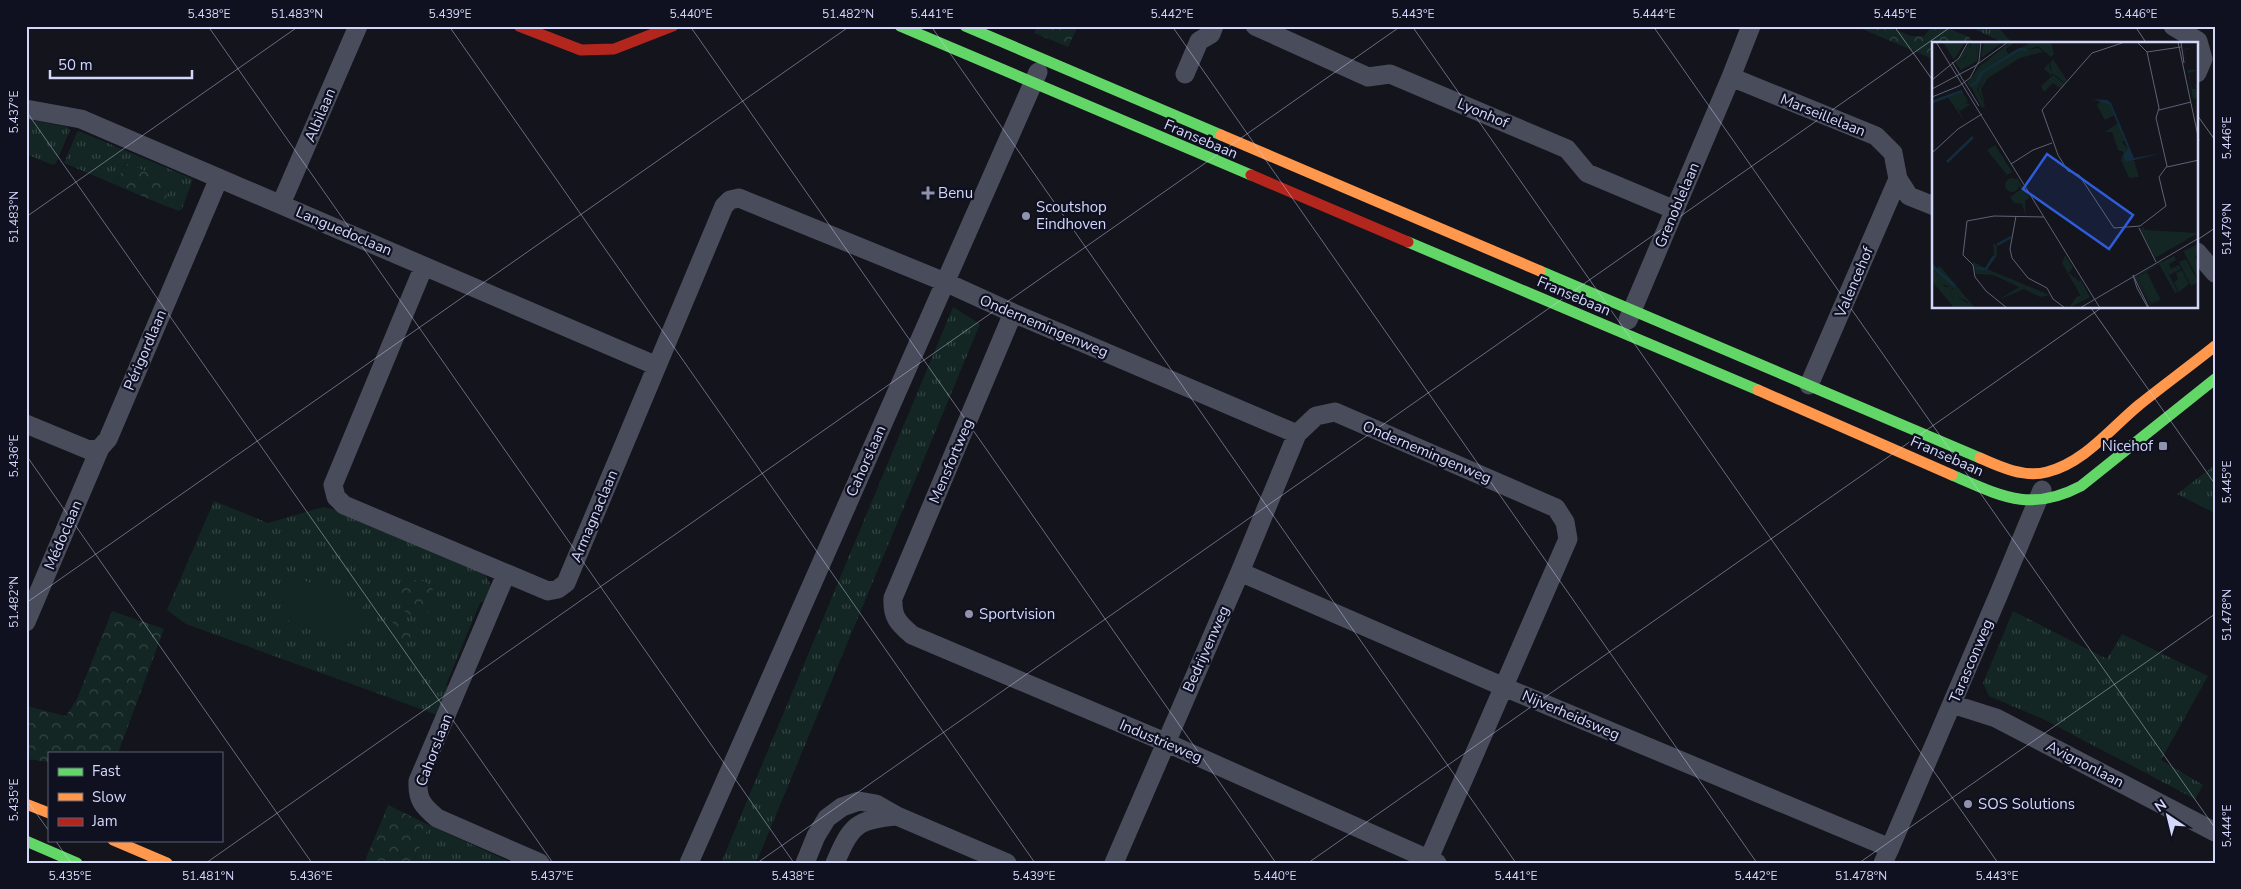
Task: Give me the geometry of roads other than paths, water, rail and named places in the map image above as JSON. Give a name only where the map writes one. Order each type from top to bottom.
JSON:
[{"type":"street","name":"Albilaan","points":[[281,204],[358,26]]},
{"type":"street","points":[[519,26],[582,50],[614,49],[674,26]]},
{"type":"street","name":"Fransebaan","points":[[900,26],[1623,333],[1996,494],[2020,501],[2038,502],[2060,498],[2082,486],[2215,379]]},
{"type":"street","name":"Fransebaan","points":[[965,26],[2006,469],[2029,474],[2047,472],[2065,464],[2082,453],[2138,405],[2215,346]]},
{"type":"street","points":[[1185,74],[1199,41],[1211,34],[1214,26]]},
{"type":"street","name":"Lyonhof","points":[[1255,26],[1285,32],[1368,77],[1390,74],[1567,149],[1587,172],[1675,210]]},
{"type":"street","points":[[1731,77],[1751,26]]},
{"type":"street","points":[[2173,26],[2198,41],[2208,50],[2198,71]]},
{"type":"street","name":"Cahorslaan","points":[[690,863],[1044,60]]},
{"type":"street","name":"Marseillelaan","points":[[1731,77],[1876,136],[1893,154],[1898,180]]},
{"type":"street","name":"Grenoblelaan","points":[[1623,333],[1731,77]]},
{"type":"street","name":"Languedoclaan","points":[[26,109],[81,119],[657,366]]},
{"type":"street","name":"Périgordlaan","points":[[100,448],[108,439],[219,178]]},
{"type":"street","points":[[1898,180],[1910,196],[1932,205]]},
{"type":"street","name":"Valencehof","points":[[1809,385],[1898,180]]},
{"type":"street","name":"Armagnaclaan","points":[[424,266],[333,485],[336,497],[344,505],[548,591],[558,589],[566,583],[724,206],[730,200],[739,198],[946,282]]},
{"type":"street","points":[[2198,253],[2215,273]]},
{"type":"street","name":"Ondernemingenweg","points":[[946,282],[1297,434],[1316,416],[1335,412],[1556,508],[1565,522],[1568,539],[1431,862]]},
{"type":"street","name":"Mensfortweg","points":[[892,610],[893,598],[1014,313]]},
{"type":"street","points":[[26,424],[89,450],[100,448]]},
{"type":"street","name":"Bedrijvenweg","points":[[1114,863],[1240,572],[1297,434]]},
{"type":"street","name":"Médoclaan","points":[[26,622],[100,448]]},
{"type":"street","name":"Tarasconweg","points":[[1886,855],[2038,502],[2047,472]]},
{"type":"street","name":"Nijverheidsweg","points":[[1240,572],[1886,855]]},
{"type":"street","name":"Cahorslaan","points":[[506,574],[418,781],[417,793],[425,807],[437,818],[540,863]]},
{"type":"street","name":"Industrieweg","points":[[892,610],[900,624],[912,635],[1165,742],[1431,862]]},
{"type":"street","name":"Avignonlaan","points":[[1952,704],[1996,718],[2215,832]]},
{"type":"street","points":[[805,863],[816,836],[827,818],[842,807],[859,801],[876,804],[896,816],[1007,863]]},
{"type":"street","points":[[26,804],[48,814]]},
{"type":"street","points":[[835,863],[845,841],[858,825],[871,818],[896,816]]},
{"type":"street","points":[[26,841],[77,863]]},
{"type":"street","points":[[118,842],[167,863]]},
{"type":"place","name":"Benu","points":[[928,193]]},
{"type":"place","name":"Scoutshop Eindhoven","points":[[1026,216]]},
{"type":"place","name":"Nicehof","points":[[2163,446]]},
{"type":"place","name":"Sportvision","points":[[969,614]]},
{"type":"place","name":"SOS Solutions","points":[[1968,804]]}]
